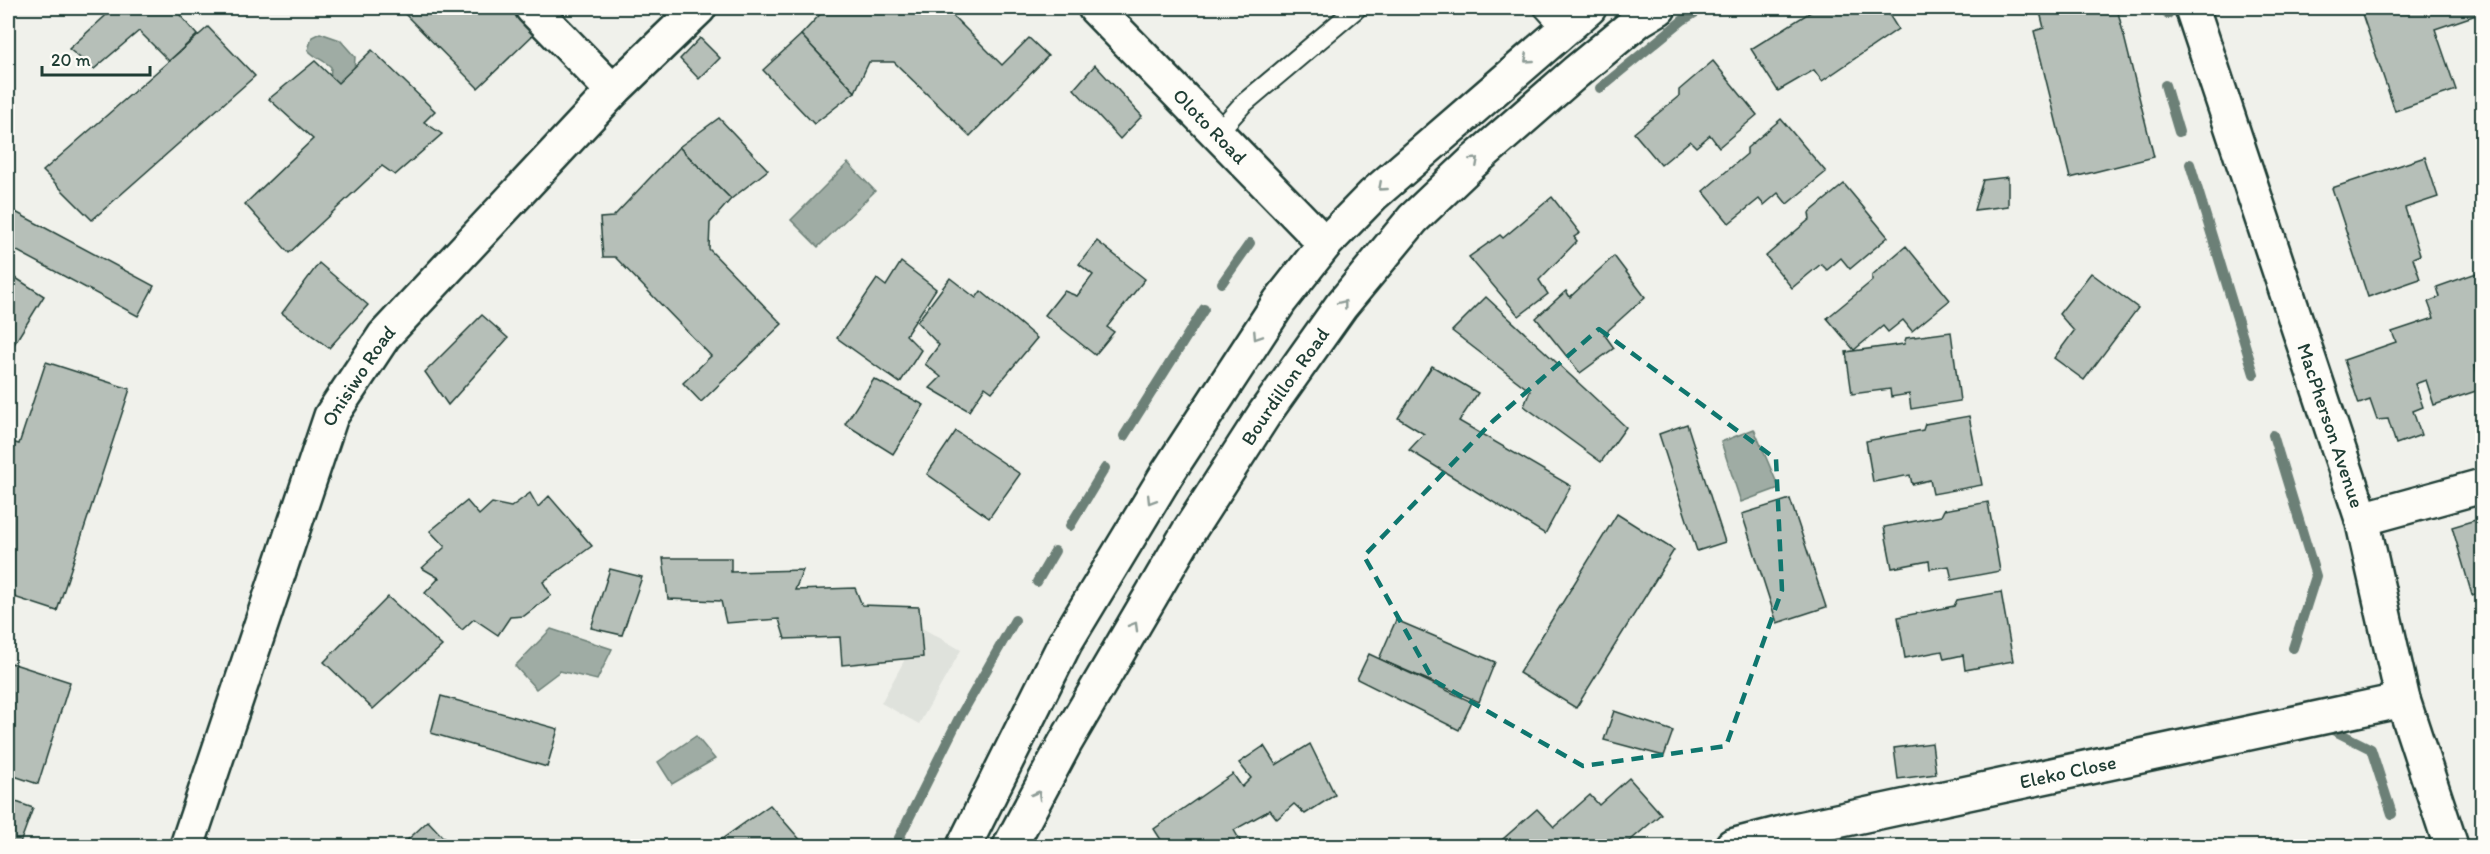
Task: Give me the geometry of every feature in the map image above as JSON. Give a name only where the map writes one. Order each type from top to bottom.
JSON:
[{"type":"street","points":[[532,8],[614,90]]},
{"type":"street","name":"Onisiwo Road","points":[[187,846],[331,416],[384,336],[614,90],[699,8]]},
{"type":"street","name":"Oloto Road","points":[[1095,8],[1325,244]]},
{"type":"street","points":[[964,846],[1065,643],[1167,474],[1280,301],[1325,244],[1553,18],[1589,8]]},
{"type":"street","name":"Bourdillon Road","points":[[1010,846],[1065,743],[1189,531],[1265,413],[1341,306],[1413,219],[1473,162],[1576,72],[1640,20],[1659,8]]},
{"type":"street","name":"MacPherson Avenue","points":[[2192,8],[2362,519],[2403,700],[2451,846]]},
{"type":"street","points":[[2362,519],[2482,486]]},
{"type":"street","name":"Eleko Close","points":[[1732,846],[1790,831],[2403,700]]},
{"type":"lane","points":[[1217,133],[1243,104],[1357,8]]},
{"type":"highlighted area","points":[[1599,329],[1776,459],[1782,590],[1726,746],[1583,766],[1433,680],[1364,556],[1493,421]]},
{"type":"shaded area","points":[[320,33],[340,40],[355,57],[354,72],[339,87],[330,80],[331,67],[308,50],[312,37]]},
{"type":"shaded area","points":[[848,163],[875,191],[818,247],[791,220]]},
{"type":"shaded area","points":[[1754,429],[1779,488],[1741,502],[1721,442]]},
{"type":"shaded area","points":[[922,628],[961,650],[919,724],[881,703]]},
{"type":"shaded area","points":[[551,629],[612,649],[597,680],[560,671],[536,689],[515,666]]},
{"type":"shaded area","points":[[696,736],[715,759],[672,784],[658,762]]},
{"type":"building","points":[[114,8],[174,8],[197,35],[169,61],[139,31],[94,69],[69,49]]},
{"type":"building","points":[[399,8],[509,8],[534,34],[478,88]]},
{"type":"building","points":[[826,8],[945,8],[1002,65],[1029,38],[1048,56],[970,136],[894,62],[869,62],[855,92],[801,35]]},
{"type":"building","points":[[1817,8],[1885,8],[1898,29],[1822,81],[1814,70],[1778,91],[1751,49]]},
{"type":"building","points":[[2039,8],[2117,8],[2154,157],[2070,178],[2034,31],[2044,28]]},
{"type":"building","points":[[2360,8],[2477,8],[2479,14],[2435,29],[2456,90],[2395,111]]},
{"type":"building","points":[[208,27],[255,76],[92,220],[43,171]]},
{"type":"building","points":[[801,35],[855,92],[814,124],[763,70]]},
{"type":"building","points":[[700,38],[720,58],[699,79],[680,59]]},
{"type":"building","points":[[372,50],[435,111],[424,122],[442,134],[395,175],[382,166],[289,253],[245,204],[313,139],[269,99],[315,61],[338,83]]},
{"type":"building","points":[[1713,61],[1757,115],[1719,147],[1710,135],[1696,147],[1690,141],[1661,165],[1634,133],[1679,96],[1679,90]]},
{"type":"building","points":[[1095,65],[1142,116],[1120,139],[1074,89]]},
{"type":"building","points":[[719,118],[768,170],[731,199],[679,147]]},
{"type":"building","points":[[1781,119],[1826,172],[1787,204],[1778,193],[1764,205],[1759,199],[1729,223],[1703,191],[1747,154],[1747,148]]},
{"type":"building","points":[[679,147],[731,199],[710,223],[709,249],[782,324],[701,402],[683,383],[711,356],[615,257],[603,257],[600,218],[613,217]]},
{"type":"building","points":[[2425,157],[2438,197],[2405,208],[2420,255],[2413,258],[2420,279],[2368,297],[2332,188]]},
{"type":"building","points":[[2008,177],[2008,206],[1974,210],[1983,180]]},
{"type":"building","points":[[1844,184],[1888,237],[1850,269],[1841,258],[1827,270],[1821,264],[1792,288],[1766,256],[1810,219],[1809,213]]},
{"type":"building","points":[[1552,197],[1580,233],[1574,237],[1577,241],[1539,280],[1548,294],[1519,316],[1469,257],[1500,235],[1503,238]]},
{"type":"building","points":[[8,208],[154,286],[138,316],[8,246]]},
{"type":"building","points":[[1097,241],[1145,279],[1107,327],[1114,332],[1095,355],[1045,315],[1064,291],[1077,296],[1093,275],[1079,264]]},
{"type":"building","points":[[1906,246],[1950,300],[1912,331],[1903,320],[1888,332],[1883,326],[1854,350],[1827,318],[1872,281],[1872,275]]},
{"type":"building","points":[[1614,256],[1645,297],[1604,334],[1614,348],[1580,373],[1536,318],[1566,291],[1570,297]]},
{"type":"building","points":[[901,262],[936,289],[906,335],[921,350],[900,383],[837,338],[877,279],[886,286]]},
{"type":"building","points":[[319,263],[368,305],[329,348],[282,313]]},
{"type":"building","points":[[2482,271],[2482,364],[2475,366],[2482,389],[2434,405],[2426,380],[2415,384],[2423,407],[2413,411],[2421,435],[2396,444],[2388,419],[2377,420],[2370,400],[2359,404],[2344,360],[2396,342],[2392,332],[2434,318],[2428,302],[2440,297],[2437,287]]},
{"type":"building","points":[[8,273],[44,296],[8,354]]},
{"type":"building","points":[[2091,273],[2138,308],[2084,380],[2054,358],[2074,331],[2059,314]]},
{"type":"building","points":[[950,278],[976,298],[981,291],[1037,338],[992,392],[985,387],[969,411],[930,388],[941,377],[925,364],[939,345],[917,322]]},
{"type":"building","points":[[1486,297],[1626,427],[1601,462],[1524,406],[1530,391],[1452,331]]},
{"type":"building","points":[[482,315],[508,338],[448,405],[425,372]]},
{"type":"building","points":[[1951,332],[1960,401],[1911,409],[1909,394],[1891,397],[1890,389],[1852,394],[1846,352],[1904,344],[1906,338]]},
{"type":"building","points":[[46,362],[130,389],[57,611],[8,595],[8,441],[19,444]]},
{"type":"building","points":[[1432,366],[1478,393],[1459,421],[1571,486],[1545,534],[1409,450],[1424,434],[1398,418]]},
{"type":"building","points":[[874,379],[924,405],[893,454],[845,424]]},
{"type":"building","points":[[1969,416],[1982,485],[1933,494],[1930,480],[1912,484],[1910,475],[1873,482],[1866,441],[1923,430],[1925,424]]},
{"type":"building","points":[[1687,424],[1725,542],[1697,551],[1659,434]]},
{"type":"building","points":[[956,431],[1020,474],[989,518],[927,474]]},
{"type":"building","points":[[530,493],[538,507],[549,496],[592,546],[543,582],[551,595],[524,616],[510,617],[498,635],[474,619],[462,630],[425,593],[439,578],[422,568],[445,547],[430,531],[467,501],[479,515],[492,503],[511,507]]},
{"type":"building","points":[[1790,499],[1826,607],[1777,623],[1742,514]]},
{"type":"building","points":[[1988,502],[2000,571],[1952,580],[1949,566],[1930,569],[1929,561],[1892,568],[1884,527],[1941,516],[1944,510]]},
{"type":"building","points":[[1617,514],[1674,550],[1576,708],[1519,673]]},
{"type":"building","points":[[2482,518],[2482,592],[2472,595],[2452,527]]},
{"type":"building","points":[[663,558],[731,558],[731,572],[803,570],[795,590],[855,588],[862,605],[919,607],[923,657],[842,665],[840,637],[785,639],[779,619],[726,623],[721,601],[668,599]]},
{"type":"building","points":[[610,569],[642,577],[622,635],[591,628]]},
{"type":"building","points":[[2001,592],[2013,661],[1965,670],[1963,655],[1944,659],[1942,651],[1905,658],[1898,617],[1954,606],[1957,600]]},
{"type":"building","points":[[388,597],[442,646],[373,709],[324,662]]},
{"type":"building","points":[[1396,620],[1495,662],[1479,702],[1379,659]]},
{"type":"building","points":[[1369,654],[1472,702],[1459,730],[1357,679]]},
{"type":"building","points":[[8,662],[70,682],[38,784],[8,774]]},
{"type":"building","points":[[441,696],[558,729],[547,767],[431,733]]},
{"type":"building","points":[[1614,711],[1673,731],[1664,756],[1604,740]]},
{"type":"building","points":[[1932,743],[1936,774],[1898,779],[1894,748]]},
{"type":"building","points":[[1310,744],[1335,795],[1305,814],[1294,804],[1277,819],[1270,810],[1234,830],[1243,846],[1165,846],[1154,829],[1233,774],[1242,787],[1251,778],[1239,763],[1264,746],[1276,765]]},
{"type":"building","points":[[1629,778],[1661,814],[1624,846],[1495,846],[1537,809],[1554,827],[1590,795],[1599,805]]},
{"type":"building","points":[[8,799],[33,808],[19,846],[8,846]]},
{"type":"building","points":[[770,805],[803,843],[797,846],[712,846]]},
{"type":"building","points":[[428,821],[451,846],[401,846]]},
{"type":"waterway","points":[[1600,88],[1683,20],[1703,8]]},
{"type":"waterway","points":[[2166,8],[2168,14]]},
{"type":"waterway","points":[[2165,85],[2179,132]]},
{"type":"waterway","points":[[2190,164],[2254,374]]},
{"type":"waterway","points":[[1222,283],[1250,243]]},
{"type":"waterway","points":[[1124,436],[1204,309]]},
{"type":"waterway","points":[[2273,435],[2316,576],[2293,648]]},
{"type":"waterway","points":[[1070,526],[1105,468]]},
{"type":"waterway","points":[[1037,582],[1055,551]]},
{"type":"waterway","points":[[895,846],[958,720],[1015,620]]},
{"type":"waterway","points":[[2323,725],[2371,749],[2392,814]]}]
